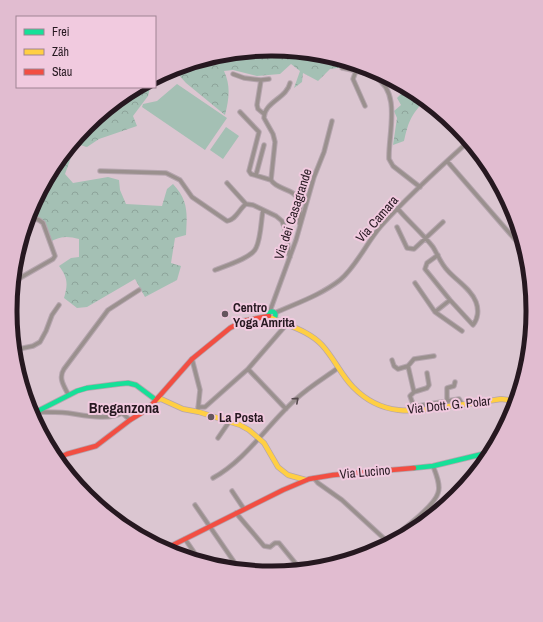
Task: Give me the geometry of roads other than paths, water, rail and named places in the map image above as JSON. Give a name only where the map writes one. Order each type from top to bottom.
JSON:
[{"type":"street","points":[[342,68],[355,71]]},
{"type":"street","points":[[356,71],[353,79],[365,106]]},
{"type":"street","points":[[233,74],[244,78],[261,80],[269,78]]},
{"type":"street","points":[[261,80],[257,105],[258,109],[264,114],[264,118],[273,134],[274,142],[271,180]]},
{"type":"street","points":[[382,82],[386,85],[392,104],[389,159],[393,166],[420,188]]},
{"type":"street","points":[[264,114],[280,96],[284,94],[290,86],[290,83]]},
{"type":"street","points":[[240,112],[259,132],[249,171],[251,174],[271,180],[278,186],[293,192],[298,197],[300,202],[298,217],[300,226]]},
{"type":"street","name":"Via dei Casagrande","points":[[271,315],[300,226],[314,177],[324,152],[332,121]]},
{"type":"street","points":[[256,175],[264,144]]},
{"type":"street","name":"Via Camara","points":[[271,315],[324,290],[342,278],[372,237],[398,209],[465,145]]},
{"type":"street","points":[[447,161],[515,240]]},
{"type":"street","points":[[100,171],[166,173],[180,180],[192,197],[227,221],[232,220],[246,204]]},
{"type":"street","points":[[227,183],[246,204],[253,205],[276,216],[284,225],[290,257]]},
{"type":"street","points":[[398,209],[432,247],[438,255],[447,270],[471,293],[478,307],[478,314],[473,325],[425,269],[427,264],[438,255]]},
{"type":"street","points":[[215,270],[248,256],[253,252],[257,246],[263,210]]},
{"type":"street","points":[[19,279],[50,261],[55,256],[43,223],[34,219]]},
{"type":"street","points":[[397,227],[407,248],[414,249],[443,222]]},
{"type":"street","points":[[415,283],[435,312],[462,332]]},
{"type":"street","points":[[68,394],[61,379],[61,374],[64,369],[108,310],[139,290]]},
{"type":"street","points":[[435,312],[450,300]]},
{"type":"street","points":[[20,349],[33,346],[40,342],[52,315],[59,306]]},
{"type":"street","points":[[63,456],[96,446],[130,420],[148,409],[192,359],[234,325],[247,320],[271,315]]},
{"type":"street","name":"Via Dott. G. Polar","points":[[271,315],[286,325],[301,330],[317,340],[326,349],[338,368],[356,390],[378,404],[391,409],[402,411],[418,410],[501,399],[510,400]]},
{"type":"street","points":[[199,410],[205,407],[248,369],[286,325]]},
{"type":"street","points":[[392,360],[394,366],[398,369],[408,366],[414,359],[434,356]]},
{"type":"street","points":[[192,359],[200,390],[199,410]]},
{"type":"street","points":[[408,366],[414,392]]},
{"type":"street","points":[[214,478],[230,466],[260,438],[286,409],[308,389],[338,368]]},
{"type":"street","points":[[248,369],[286,409]]},
{"type":"street","points":[[427,373],[429,385],[427,388],[414,392],[410,396],[414,406],[459,399],[462,404]]},
{"type":"street","points":[[447,402],[447,388],[454,386],[455,382]]},
{"type":"street","points":[[37,411],[68,394],[87,388],[128,383],[136,385],[156,400],[161,399],[183,409],[199,410],[245,427],[260,438],[278,467],[288,475],[306,480]]},
{"type":"street","points":[[38,413],[69,413],[93,416],[114,416],[122,413],[130,420]]},
{"type":"street","points":[[218,438],[229,422]]},
{"type":"street","name":"Via Lucino","points":[[172,545],[209,526],[306,480],[333,475],[433,466],[481,454]]},
{"type":"street","points":[[405,528],[436,497],[439,488],[433,466]]},
{"type":"street","points":[[314,478],[318,483],[342,500],[385,538]]},
{"type":"street","points":[[232,491],[244,509]]},
{"type":"street","points":[[195,505],[235,563]]},
{"type":"street","points":[[236,513],[264,546],[270,547],[275,543],[281,545],[296,564]]},
{"type":"street","points":[[185,539],[195,554]]},
{"type":"place","name":"Centro Yoga Amrita","points":[[225,314]]},
{"type":"place","name":"La Posta","points":[[211,417]]},
{"type":"district","name":"Breganzona","points":[[124,407]]}]
